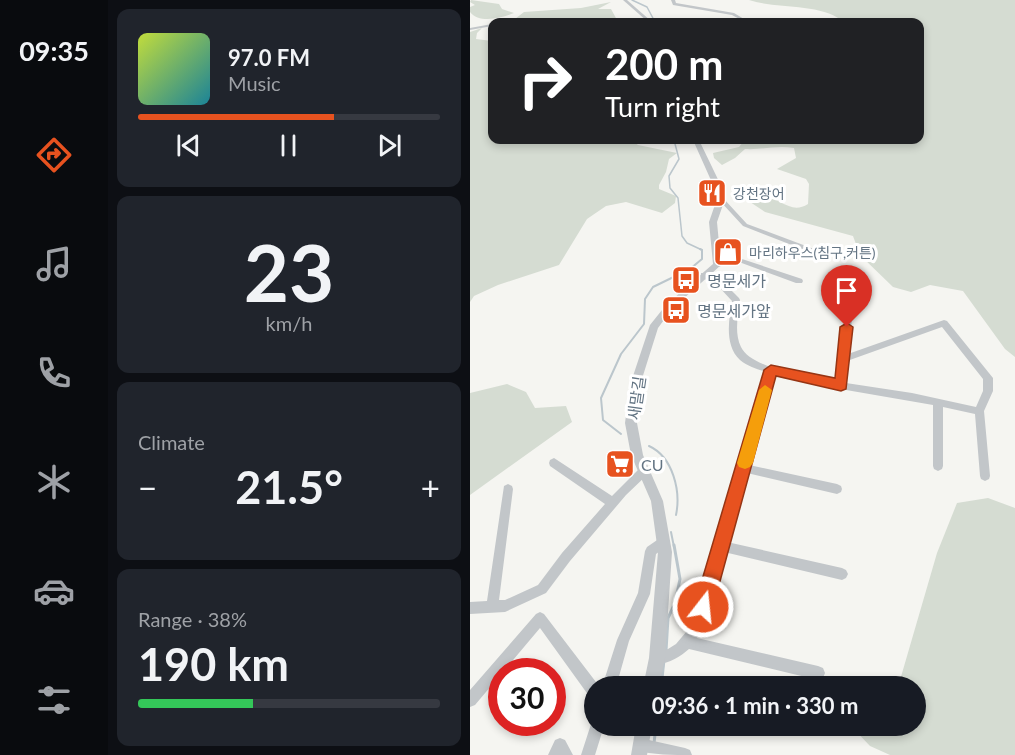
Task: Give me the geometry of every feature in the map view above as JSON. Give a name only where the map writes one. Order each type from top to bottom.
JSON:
[{"type":"street","points":[[625,0],[645,18]]},
{"type":"street","points":[[673,0],[674,4],[733,14],[740,18]]},
{"type":"street","points":[[470,28],[488,26]]},
{"type":"street","points":[[698,144],[722,200],[745,225],[818,252]]},
{"type":"street","points":[[722,200],[713,222],[717,265],[739,260],[799,281]]},
{"type":"street","name":"새말길","points":[[653,676],[657,658],[665,552],[657,501],[637,455],[631,423],[635,385],[653,327],[669,307],[717,265]]},
{"type":"street","points":[[704,275],[722,285],[736,300],[732,320],[734,338],[742,356],[757,366],[841,385],[979,411]]},
{"type":"street","points":[[841,385],[849,311]]},
{"type":"street","points":[[843,360],[944,323],[988,378],[988,391],[979,411],[985,476]]},
{"type":"street","points":[[657,658],[672,656],[687,642],[697,628],[771,370]]},
{"type":"street","points":[[938,403],[938,466]]},
{"type":"street","points":[[554,463],[613,503]]},
{"type":"street","points":[[743,468],[837,489]]},
{"type":"street","points":[[470,608],[505,606],[542,589],[613,503],[644,471]]},
{"type":"street","points":[[492,606],[508,489]]},
{"type":"street","points":[[612,676],[623,640],[644,594],[652,551],[663,542]]},
{"type":"street","points":[[721,546],[842,574]]},
{"type":"street","points":[[470,700],[540,618],[584,678]]},
{"type":"street","points":[[687,642],[818,673]]},
{"type":"street","points":[[588,755],[594,736]]},
{"type":"street","points":[[555,755],[560,745],[566,755]]},
{"type":"street","points":[[640,750],[663,749],[685,755]]},
{"type":"shaded area","points":[[471,0],[499,4],[502,9],[514,13],[497,18],[479,18],[470,12],[470,7],[475,5],[470,2]]},
{"type":"shaded area","points":[[749,0],[1015,0],[1015,357],[1005,349],[963,291],[930,285],[911,292],[893,287],[860,255],[853,236],[765,212],[747,200],[751,185],[757,184],[765,197],[796,208],[808,204],[809,184],[806,179],[777,169],[796,158],[794,148],[745,149],[722,165],[714,158],[713,153],[739,147],[742,144],[924,144],[924,18],[837,18],[821,11]]},
{"type":"shaded area","points":[[611,2],[598,9],[611,9],[616,18],[516,18],[524,12],[581,8]]},
{"type":"shaded area","points":[[482,28],[477,33],[476,39],[488,40],[488,144],[637,144],[677,153],[669,159],[666,172],[659,185],[659,189],[676,196],[675,203],[662,213],[626,202],[606,206],[587,219],[559,265],[498,285],[474,296],[470,302],[470,32]]},
{"type":"shaded area","points":[[507,384],[526,392],[535,408],[566,406],[572,422],[470,495],[470,393]]},
{"type":"shaded area","points":[[988,498],[1015,508],[1015,755],[890,755],[870,746],[860,736],[926,736],[926,676],[901,676],[937,553],[957,503]]},
{"type":"waterway","points":[[632,0],[647,7],[653,18]]},
{"type":"waterway","points":[[675,144],[679,159],[669,176],[670,188],[678,198],[682,236],[687,243],[702,250]]},
{"type":"waterway","points":[[621,434],[603,420],[601,398],[621,354],[644,324],[645,299],[653,287],[690,269],[702,259],[702,250]]},
{"type":"waterway","points":[[649,446],[664,458],[673,476],[677,496],[676,515]]},
{"type":"waterway","points":[[671,532],[674,547]]},
{"type":"waterway","points":[[666,651],[668,618],[675,603],[680,579],[674,545]]},
{"type":"waterway","points":[[662,676],[664,660]]},
{"type":"waterway","points":[[654,743],[655,736]]},
{"type":"slow traffic","points":[[745,463],[765,390]]},
{"type":"place","name":"강천장어","points":[[712,193]]},
{"type":"place","name":"마리하우스(침구,커튼)","points":[[728,252]]},
{"type":"place","name":"명문세가","points":[[686,280]]},
{"type":"place","name":"명문세가앞","points":[[676,310]]},
{"type":"place","name":"CU","points":[[620,464]]},
{"type":"route","points":[[703,607],[771,370],[841,385],[847,327]]}]
